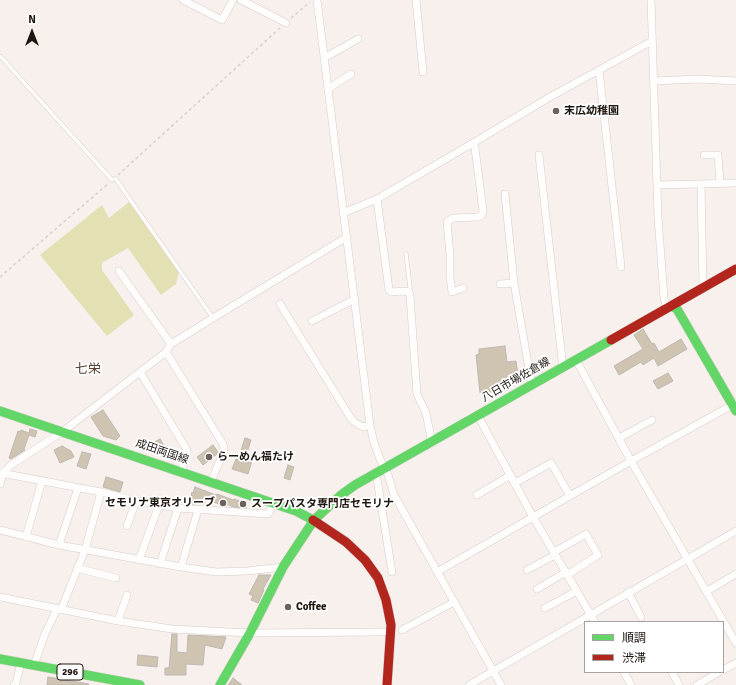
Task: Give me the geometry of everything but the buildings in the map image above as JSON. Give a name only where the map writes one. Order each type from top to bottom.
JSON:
[{"type":"main road","name":"八日市場佐倉線","points":[[314,520],[341,495],[736,269]]},
{"type":"main road","points":[[671,306],[677,309],[735,406]]},
{"type":"main road","name":"成田両国線","points":[[0,411],[296,511],[314,520],[346,542],[365,560],[378,578],[386,600],[391,625],[387,685]]},
{"type":"main road","points":[[220,685],[250,633],[283,568],[314,520]]},
{"type":"main road","name":"296","points":[[0,659],[140,685]]},
{"type":"street","points":[[183,0],[222,20],[233,0]]},
{"type":"street","points":[[241,0],[286,23]]},
{"type":"street","points":[[316,0],[370,426],[377,451],[394,495],[501,685]]},
{"type":"street","points":[[416,0],[423,72]]},
{"type":"street","points":[[652,0],[658,217],[664,298],[665,302],[671,306]]},
{"type":"street","points":[[324,58],[358,39]]},
{"type":"street","points":[[343,213],[377,198],[473,144],[550,97],[652,41]]},
{"type":"street","points":[[599,70],[621,267]]},
{"type":"street","points":[[328,89],[351,74]]},
{"type":"street","points":[[654,81],[698,79],[736,81]]},
{"type":"street","points":[[463,288],[452,292],[447,222],[453,218],[478,217],[482,215],[483,211],[475,148],[473,144]]},
{"type":"street","points":[[539,154],[563,368]]},
{"type":"street","points":[[704,156],[718,156],[720,183]]},
{"type":"street","points":[[657,185],[736,183]]},
{"type":"street","points":[[701,184],[703,288]]},
{"type":"street","points":[[505,194],[514,282],[533,385]]},
{"type":"street","points":[[377,198],[389,290],[392,292],[409,292],[410,296],[417,394],[426,413],[432,443]]},
{"type":"street","points":[[0,484],[2,473],[62,432],[166,352],[171,344],[347,238]]},
{"type":"street","points":[[119,271],[171,344]]},
{"type":"street","points":[[500,284],[514,282]]},
{"type":"street","points":[[312,321],[355,299]]},
{"type":"street","points":[[280,304],[352,420],[359,426],[370,426]]},
{"type":"street","points":[[166,352],[224,448],[211,482]]},
{"type":"street","points":[[576,360],[631,461],[723,621]]},
{"type":"street","points":[[140,372],[187,450],[187,455],[181,472]]},
{"type":"street","points":[[438,572],[631,461],[735,406]]},
{"type":"street","points":[[478,416],[533,517],[594,621]]},
{"type":"street","points":[[619,438],[652,420]]},
{"type":"street","points":[[515,483],[551,463],[570,496]]},
{"type":"street","points":[[2,473],[101,492],[136,501],[178,508],[268,514],[274,503]]},
{"type":"street","points":[[477,495],[511,475]]},
{"type":"street","points":[[377,479],[392,572]]},
{"type":"street","points":[[26,537],[42,481]]},
{"type":"street","points":[[59,545],[78,488]]},
{"type":"street","points":[[34,665],[45,634],[59,610],[78,568],[101,492]]},
{"type":"street","points":[[127,526],[136,501]]},
{"type":"street","points":[[139,560],[159,505]]},
{"type":"street","points":[[160,564],[178,508]]},
{"type":"street","points":[[181,567],[198,510]]},
{"type":"street","points":[[0,530],[84,550],[160,564],[216,572],[283,568]]},
{"type":"street","points":[[469,685],[736,530]]},
{"type":"street","points":[[526,570],[555,554],[586,534],[598,555],[567,574],[537,589]]},
{"type":"street","points":[[78,568],[116,578]]},
{"type":"street","points":[[707,591],[736,574]]},
{"type":"street","points":[[545,608],[577,591]]},
{"type":"street","points":[[628,592],[641,617]]},
{"type":"street","points":[[118,621],[127,595]]},
{"type":"street","points":[[0,596],[59,610],[172,629],[250,633],[383,632]]},
{"type":"street","points":[[402,630],[454,602]]},
{"type":"street","points":[[724,623],[736,643]]},
{"type":"street","points":[[14,685],[16,683],[21,663]]},
{"type":"street","points":[[724,669],[736,663]]},
{"type":"street","points":[[625,673],[631,685]]},
{"type":"street","points":[[673,673],[679,685]]},
{"type":"street","points":[[697,685],[717,673]]},
{"type":"lane","points":[[0,56],[114,179],[213,318]]},
{"type":"lane","points":[[406,254],[410,286],[409,292]]},
{"type":"path","points":[[0,277],[114,179],[312,0]]},
{"type":"shaded area","points":[[129,202],[179,271],[176,284],[161,295],[128,248],[102,263],[102,270],[134,315],[107,336],[40,255],[102,205],[109,218]]},
{"type":"traffic: fast","points":[[671,306],[677,309],[736,411]]},
{"type":"traffic: fast","points":[[220,685],[250,633],[283,567],[314,520],[341,495],[355,485],[611,340]]},
{"type":"traffic: fast","points":[[0,411],[296,511],[313,520]]},
{"type":"traffic: fast","points":[[0,659],[140,685]]},
{"type":"traffic: jam","points":[[611,340],[736,269]]},
{"type":"traffic: jam","points":[[313,520],[346,542],[365,560],[378,578],[386,600],[391,625],[387,685]]},
{"type":"place","name":"末広幼稚園","points":[[556,111]]},
{"type":"place","name":"らーめん福たけ","points":[[209,457]]},
{"type":"place","name":"セモリナ東京オリーブ","points":[[223,503]]},
{"type":"place","name":"スープパスタ専門店セモリナ","points":[[243,504]]},
{"type":"place","name":"Coffee","points":[[288,607]]},
{"type":"district","name":"七栄","points":[[88,370]]}]
